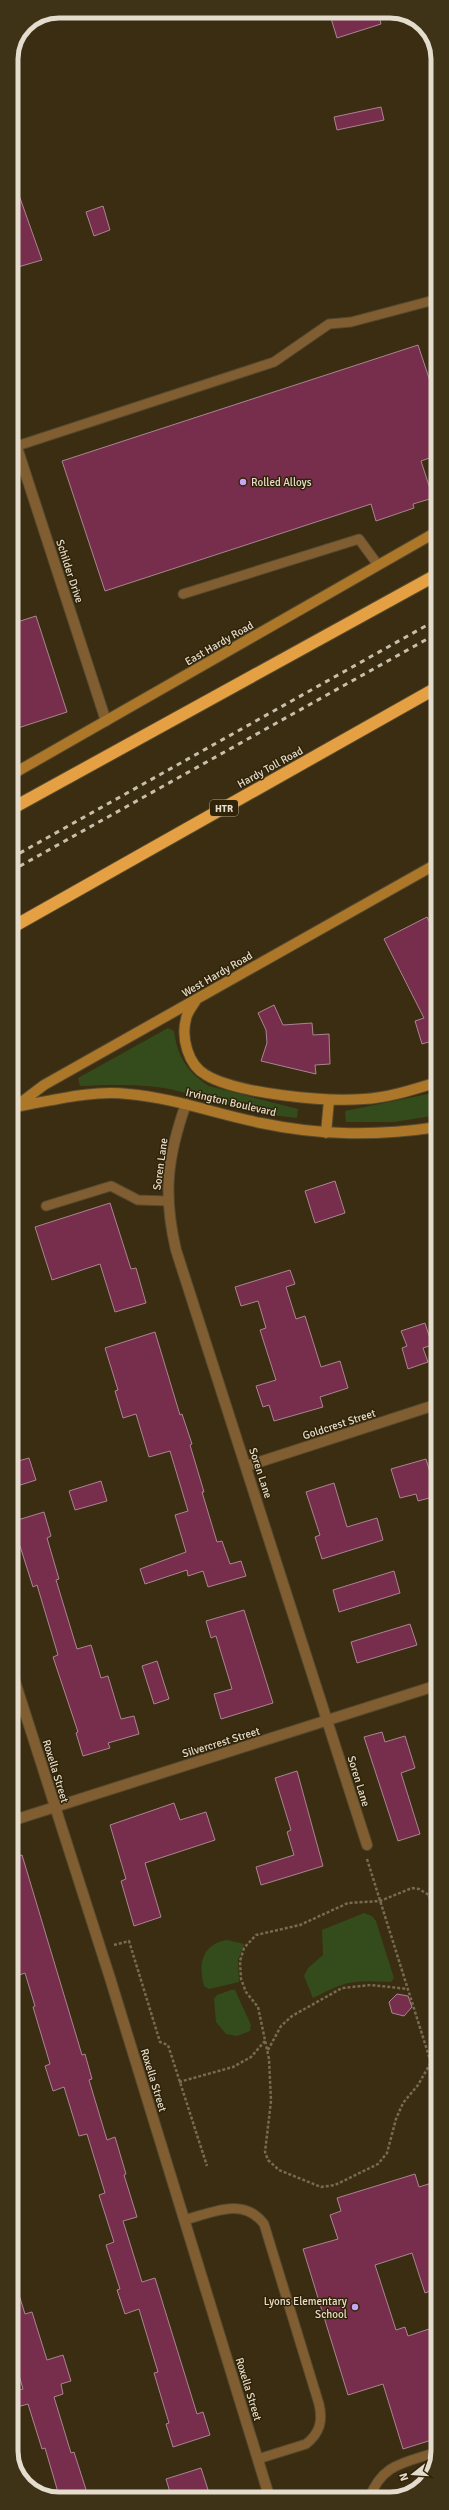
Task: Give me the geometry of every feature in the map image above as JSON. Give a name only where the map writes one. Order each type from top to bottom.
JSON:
[{"type":"highway","points":[[18,806],[431,578]]},
{"type":"highway","name":"Hardy Toll Road","points":[[18,924],[431,691]]},
{"type":"main road","name":"East Hardy Road","points":[[18,771],[431,535]]},
{"type":"main road","name":"West Hardy Road","points":[[18,1106],[44,1085],[431,867]]},
{"type":"main road","name":"Irvington Boulevard","points":[[196,1000],[186,1017],[185,1039],[192,1060],[205,1075],[252,1090],[330,1100],[366,1099],[431,1084]]},
{"type":"main road","name":"Irvington Boulevard","points":[[18,1107],[95,1094],[127,1094],[186,1104],[261,1124],[326,1133],[358,1135],[389,1134],[431,1127]]},
{"type":"main road","points":[[326,1133],[330,1100]]},
{"type":"street","name":"Schilder Drive","points":[[18,449],[106,721]]},
{"type":"street","name":"Soren Lane","points":[[186,1104],[173,1148],[167,1188],[169,1220],[176,1250],[247,1466],[367,1845]]},
{"type":"street","name":"Goldcrest Street","points":[[247,1466],[431,1406]]},
{"type":"street","name":"Silvercrest Street","points":[[18,1819],[431,1687]]},
{"type":"street","name":"Roxella Street","points":[[18,1691],[101,1949],[268,2492]]},
{"type":"lane","points":[[18,446],[274,362],[329,324],[351,322],[431,301]]},
{"type":"lane","points":[[183,594],[359,539],[378,565]]},
{"type":"lane","points":[[46,1206],[111,1186],[138,1200],[168,1201]]},
{"type":"lane","points":[[184,2220],[237,2207],[253,2212],[264,2224],[321,2412],[317,2434],[306,2444],[258,2459]]},
{"type":"lane","points":[[372,2492],[374,2486],[390,2467],[431,2454]]},
{"type":"path","points":[[367,1845],[364,1850],[431,2065]]},
{"type":"path","points":[[430,2062],[418,2085],[403,2103],[396,2119],[384,2158],[378,2164],[335,2185],[321,2187],[279,2170],[272,2164],[265,2152],[271,2101],[267,2050],[258,2007],[246,1992],[241,1979],[240,1961],[249,1941],[256,1934],[300,1925],[348,1903],[380,1901],[412,1888],[425,1891],[431,1899]]},
{"type":"path","points":[[101,1949],[129,1941],[160,2042],[168,2045],[206,2166]]},
{"type":"path","points":[[267,2050],[281,2026],[292,2016],[342,1988],[371,1985],[408,1989]]},
{"type":"path","points":[[180,2082],[233,2067],[251,2057],[265,2040]]},
{"type":"green space","points":[[168,1028],[174,1031],[181,1056],[189,1069],[209,1086],[298,1109],[297,1118],[252,1111],[166,1088],[129,1085],[80,1086],[78,1078]]},
{"type":"green space","points":[[431,1093],[431,1116],[394,1122],[346,1122],[345,1111]]},
{"type":"green space","points":[[364,1913],[372,1916],[376,1921],[394,1978],[391,1982],[350,1982],[313,1998],[304,1976],[308,1968],[323,1955],[322,1930]]},
{"type":"green space","points":[[227,1940],[244,1944],[238,1960],[239,1982],[209,1989],[204,1986],[202,1978],[202,1963],[204,1956],[212,1946]]},
{"type":"green space","points":[[235,1990],[251,2025],[250,2031],[237,2036],[226,2034],[216,2022],[214,1999],[217,1995]]},
{"type":"building","points":[[331,18],[380,18],[381,24],[337,38]]},
{"type":"building","points":[[381,107],[384,120],[337,130],[334,117]]},
{"type":"building","points":[[18,192],[42,260],[18,267]]},
{"type":"building","points":[[103,206],[110,230],[94,236],[86,212]]},
{"type":"building","points":[[418,345],[431,384],[431,457],[421,461],[431,492],[431,499],[413,504],[414,508],[376,521],[371,504],[105,591],[62,461]]},
{"type":"building","points":[[36,616],[67,712],[18,728],[18,622]]},
{"type":"building","points":[[427,917],[431,925],[431,1041],[422,1044],[415,1021],[424,1018],[384,939]]},
{"type":"building","points":[[274,1005],[283,1025],[312,1023],[313,1035],[329,1034],[330,1064],[315,1065],[316,1074],[261,1061],[267,1043],[266,1030],[258,1013]]},
{"type":"building","points":[[335,1181],[345,1213],[315,1223],[305,1191]]},
{"type":"building","points":[[110,1203],[131,1269],[136,1268],[146,1303],[115,1312],[100,1264],[52,1280],[35,1227]]},
{"type":"building","points":[[290,1270],[295,1284],[286,1287],[296,1319],[305,1316],[321,1367],[340,1361],[348,1388],[320,1397],[323,1407],[274,1421],[269,1405],[263,1407],[256,1386],[276,1380],[260,1330],[266,1328],[258,1301],[241,1306],[235,1287]]},
{"type":"building","points":[[425,1323],[431,1342],[431,1345],[423,1348],[428,1362],[408,1369],[402,1348],[407,1346],[401,1331]]},
{"type":"building","points":[[155,1332],[180,1415],[182,1414],[192,1444],[190,1445],[217,1542],[222,1541],[230,1564],[241,1561],[246,1576],[208,1587],[203,1571],[188,1576],[187,1570],[145,1584],[140,1569],[186,1552],[175,1515],[188,1511],[170,1451],[149,1457],[136,1414],[123,1418],[115,1391],[118,1390],[105,1348]]},
{"type":"building","points":[[29,1458],[36,1480],[18,1486],[18,1461]]},
{"type":"building","points":[[426,1459],[431,1476],[431,1498],[418,1501],[416,1494],[400,1498],[391,1469]]},
{"type":"building","points":[[101,1481],[107,1501],[75,1510],[69,1491]]},
{"type":"building","points":[[334,1483],[347,1527],[377,1518],[383,1540],[322,1559],[315,1537],[320,1535],[306,1492]]},
{"type":"building","points":[[44,1512],[51,1536],[47,1538],[59,1579],[56,1580],[77,1649],[91,1645],[101,1678],[108,1676],[121,1719],[134,1716],[139,1734],[108,1743],[110,1748],[83,1756],[76,1733],[78,1732],[53,1657],[58,1655],[37,1585],[33,1587],[20,1546],[18,1546],[18,1520]]},
{"type":"building","points":[[394,1571],[400,1593],[339,1612],[333,1590]]},
{"type":"building","points":[[244,1610],[273,1703],[221,1719],[214,1694],[232,1689],[216,1636],[211,1638],[206,1621]]},
{"type":"building","points":[[410,1624],[417,1645],[357,1663],[351,1642]]},
{"type":"building","points":[[157,1661],[169,1699],[154,1704],[142,1666]]},
{"type":"building","points":[[382,1732],[385,1742],[405,1736],[415,1768],[401,1773],[420,1834],[398,1841],[364,1737]]},
{"type":"building","points":[[297,1771],[323,1866],[261,1885],[256,1867],[294,1855],[287,1832],[291,1830],[275,1778]]},
{"type":"building","points":[[174,1803],[180,1820],[206,1812],[215,1840],[145,1863],[161,1917],[134,1926],[121,1881],[126,1879],[110,1825]]},
{"type":"building","points":[[22,1855],[82,2055],[85,2054],[92,2079],[89,2080],[107,2140],[115,2137],[126,2174],[124,2175],[137,2217],[123,2221],[142,2282],[155,2278],[197,2414],[203,2412],[210,2435],[173,2447],[166,2424],[169,2423],[154,2373],[158,2372],[139,2309],[125,2314],[117,2290],[120,2289],[106,2245],[114,2242],[99,2195],[105,2193],[87,2134],[79,2136],[64,2087],[53,2091],[45,2066],[50,2064],[33,2007],[35,2006],[25,1973],[18,1976],[18,1856]]},
{"type":"building","points":[[397,1994],[408,1996],[412,2007],[404,2016],[392,2013],[389,2002]]},
{"type":"building","name":"Lyons Elementary School","points":[[415,2174],[419,2187],[431,2183],[431,2291],[425,2293],[412,2253],[375,2265],[396,2330],[405,2327],[408,2336],[431,2328],[431,2440],[403,2449],[383,2384],[348,2395],[303,2249],[338,2239],[330,2215],[341,2211],[337,2198]]},
{"type":"building","points":[[18,2292],[25,2314],[32,2312],[47,2360],[63,2355],[71,2381],[61,2384],[63,2394],[54,2397],[71,2453],[74,2452],[87,2492],[58,2492],[45,2448],[42,2449],[28,2404],[18,2407],[18,2390],[23,2389],[18,2372]]},
{"type":"building","points":[[201,2468],[209,2492],[170,2492],[166,2479]]},
{"type":"railway","points":[[18,854],[431,623]]},
{"type":"railway","points":[[18,867],[431,637]]},
{"type":"place","name":"Rolled Alloys","points":[[243,482]]},
{"type":"place","name":"Lyons Elementary School","points":[[355,2307]]}]
